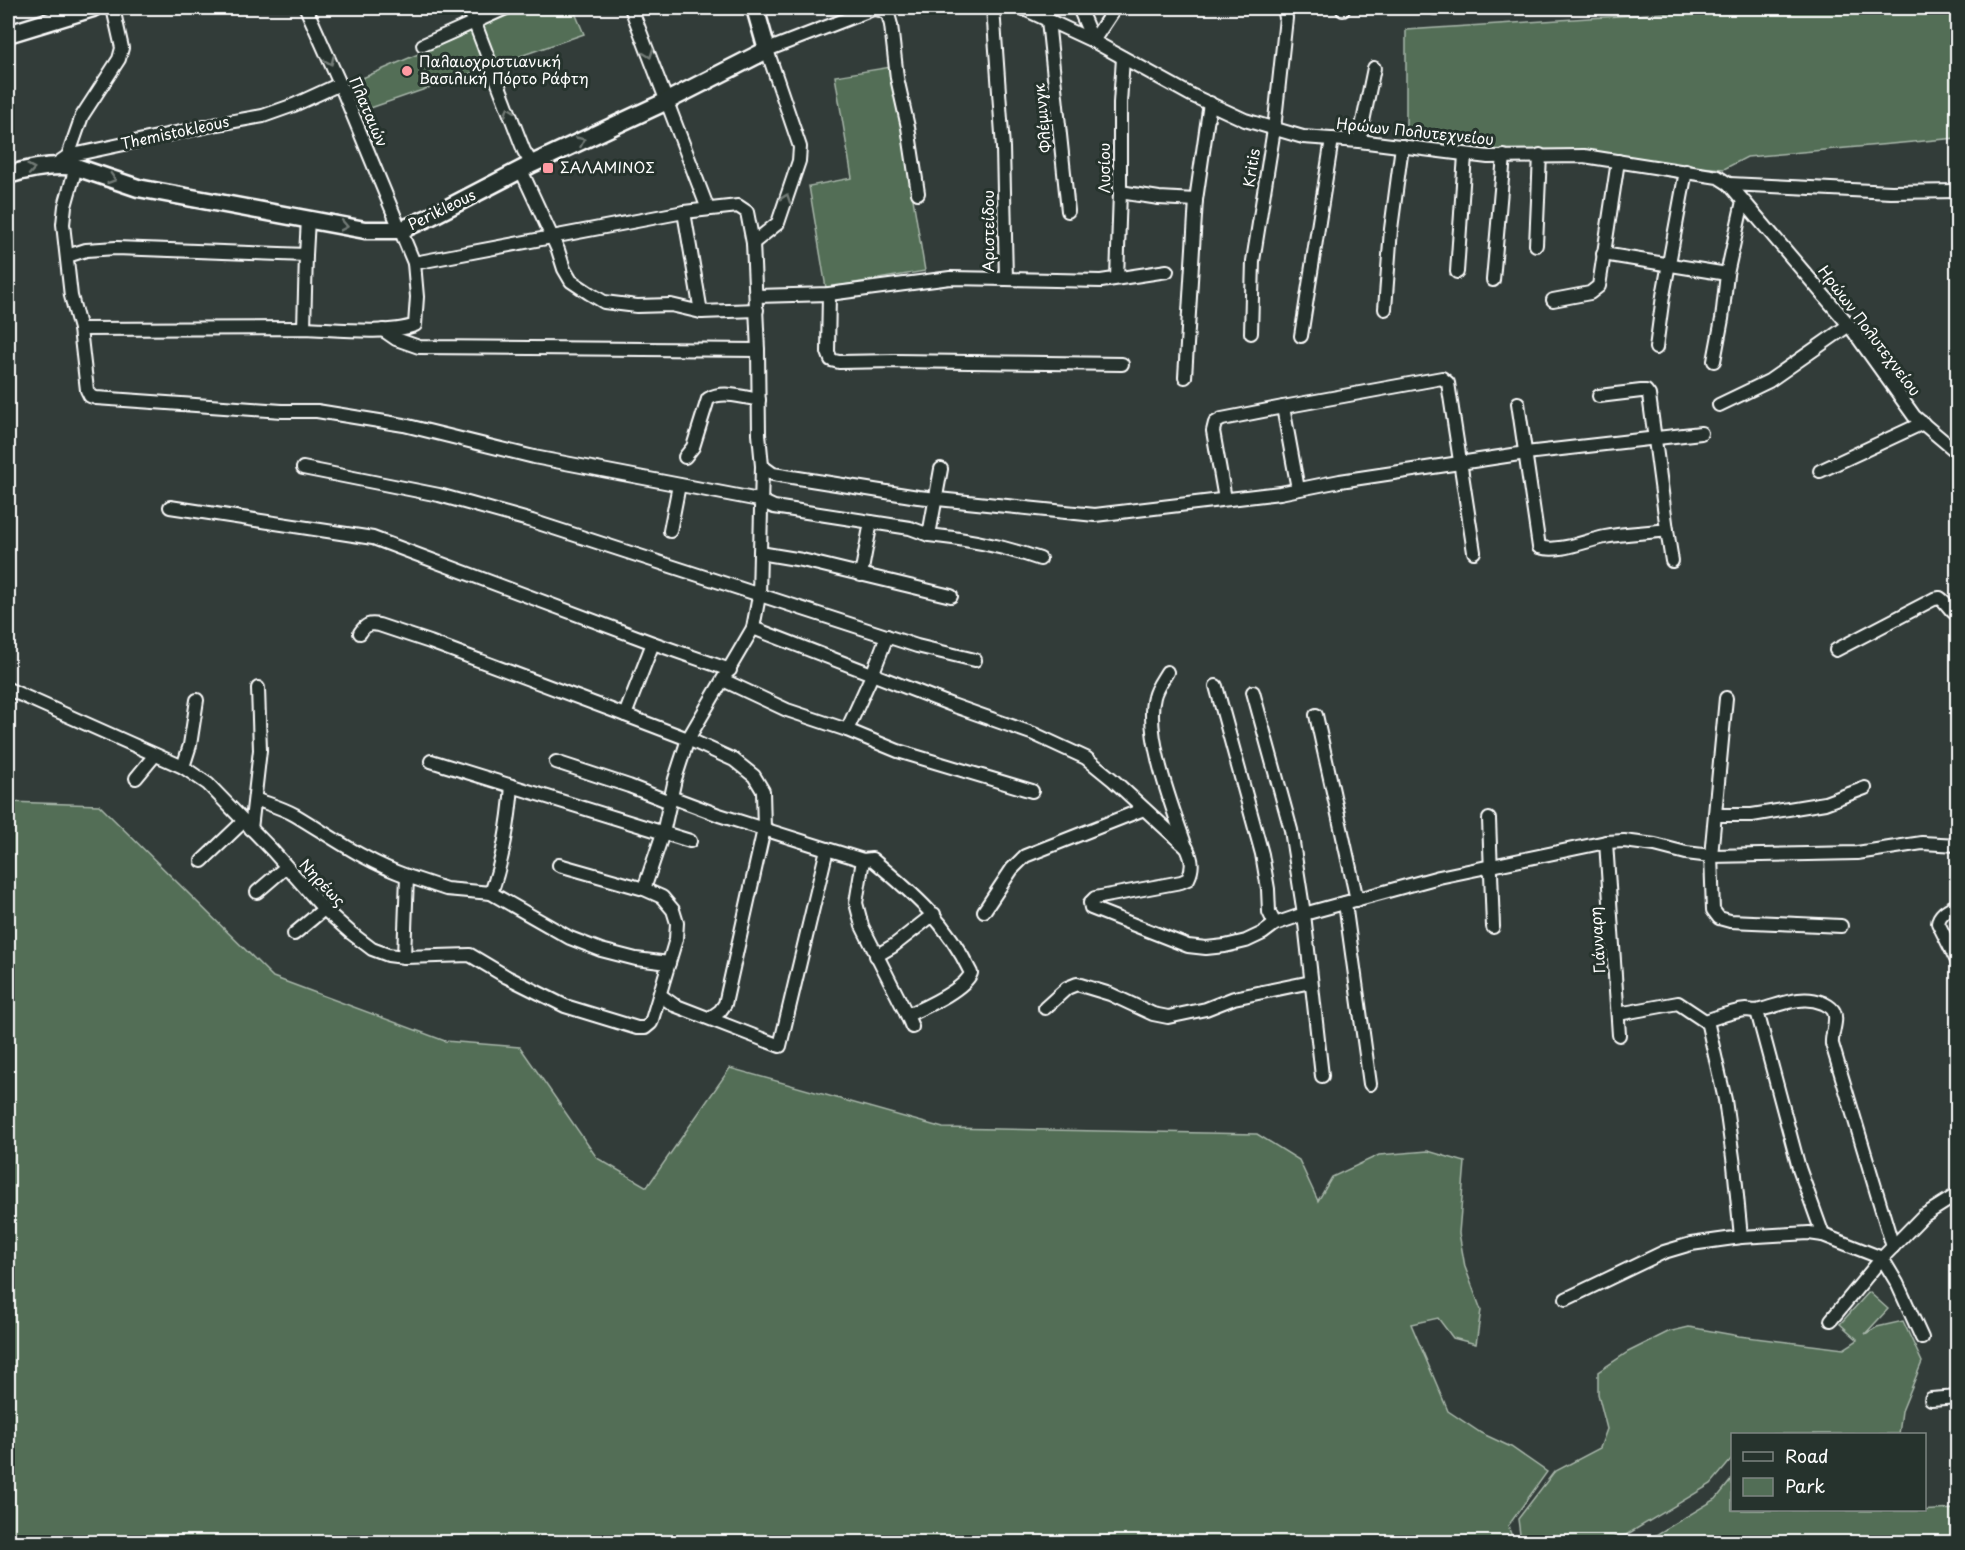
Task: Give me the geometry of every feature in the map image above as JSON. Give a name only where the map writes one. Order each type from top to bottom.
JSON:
[{"type":"main road","points":[[8,34],[93,8]]},
{"type":"main road","points":[[755,8],[767,50]]},
{"type":"main road","name":"Perikleous","points":[[66,163],[138,188],[365,230],[401,230],[767,50]]},
{"type":"main road","name":"Themistokleous","points":[[8,175],[66,163]]},
{"type":"street","points":[[113,8],[122,48],[119,59],[82,116],[66,163],[63,224],[71,296],[80,329],[87,390],[90,396],[235,408],[317,411],[404,425],[534,457],[759,500],[774,507],[910,528],[929,535],[1005,546],[1040,559]]},
{"type":"street","name":"Πλαταιών","points":[[306,8],[414,263],[417,297],[415,325],[383,330]]},
{"type":"street","points":[[469,8],[524,151],[527,167],[564,269],[571,281],[604,302],[637,306],[671,305],[701,312],[757,310]]},
{"type":"street","points":[[423,45],[506,8]]},
{"type":"street","points":[[631,8],[708,209]]},
{"type":"street","name":"Αριστείδου","points":[[757,296],[829,294],[950,278],[1006,279],[1003,148],[993,8]]},
{"type":"street","name":"Ηρώων Πολυτεχνείου","points":[[1022,8],[1092,41],[1191,95],[1245,120],[1303,137],[1359,141],[1465,155],[1584,156],[1718,177],[1729,184],[1849,325],[1914,416],[1958,453]]},
{"type":"street","points":[[1079,8],[1092,41]]},
{"type":"street","points":[[1092,41],[1115,8]]},
{"type":"street","name":"Kritis","points":[[1251,333],[1253,261],[1274,129],[1286,18],[1284,8]]},
{"type":"street","points":[[753,243],[778,223],[799,161],[800,147],[767,50],[873,9],[888,14],[918,193]]},
{"type":"street","name":"Φλέμινγκ","points":[[1048,20],[1068,212]]},
{"type":"street","name":"Λυσίου","points":[[1117,278],[1123,58]]},
{"type":"street","points":[[1359,141],[1374,68]]},
{"type":"street","name":"Themistokleous","points":[[66,163],[218,124],[263,116],[340,84]]},
{"type":"street","points":[[1185,377],[1196,200],[1210,103]]},
{"type":"street","points":[[1301,336],[1332,139]]},
{"type":"street","points":[[1384,309],[1391,229],[1402,146]]},
{"type":"street","points":[[1457,272],[1465,155]]},
{"type":"street","points":[[1536,245],[1540,155]]},
{"type":"street","points":[[1493,280],[1504,156]]},
{"type":"street","points":[[1553,300],[1590,294],[1599,286],[1618,161]]},
{"type":"street","points":[[1656,348],[1668,265],[1686,171]]},
{"type":"street","points":[[1729,184],[1869,191],[1958,192]]},
{"type":"street","points":[[1120,192],[1159,198],[1196,200]]},
{"type":"street","points":[[1714,361],[1727,274],[1743,201]]},
{"type":"street","points":[[414,263],[684,212],[738,206],[747,212],[753,243],[757,296],[762,466],[759,500],[759,596],[753,628],[688,739],[663,833],[644,890]]},
{"type":"street","points":[[684,212],[701,312]]},
{"type":"street","points":[[304,328],[308,219]]},
{"type":"street","points":[[68,256],[86,250],[116,248],[306,255]]},
{"type":"street","points":[[1603,254],[1727,274]]},
{"type":"street","points":[[1006,279],[1086,282],[1167,271]]},
{"type":"street","points":[[829,294],[828,352],[831,360],[839,362],[1122,364]]},
{"type":"street","points":[[1719,405],[1769,381],[1849,325]]},
{"type":"street","points":[[80,329],[383,330],[396,339],[419,347],[758,350]]},
{"type":"street","points":[[1225,499],[1213,430],[1215,423],[1283,407],[1442,378],[1448,383],[1474,552]]},
{"type":"street","points":[[1599,396],[1646,391],[1649,395],[1672,561]]},
{"type":"street","points":[[685,456],[693,447],[708,399],[714,395],[728,395],[759,400]]},
{"type":"street","points":[[1518,403],[1539,547],[1546,549],[1605,537],[1667,530]]},
{"type":"street","points":[[1283,407],[1298,489]]},
{"type":"street","points":[[1820,471],[1923,423]]},
{"type":"street","points":[[762,466],[773,474],[934,499],[1095,515],[1121,514],[1298,489],[1526,453],[1701,433]]},
{"type":"street","points":[[303,468],[439,495],[532,521],[917,646],[975,660]]},
{"type":"street","points":[[929,535],[941,469]]},
{"type":"street","points":[[670,531],[679,485]]},
{"type":"street","points":[[170,507],[373,538],[653,643],[727,675],[787,710],[928,761],[1032,791]]},
{"type":"street","points":[[861,575],[871,522]]},
{"type":"street","points":[[760,553],[802,560],[951,596]]},
{"type":"street","points":[[1836,650],[1934,599],[1940,598],[1945,601],[1952,612],[1958,615]]},
{"type":"street","points":[[360,633],[364,626],[380,625],[430,642],[688,739],[734,760],[754,776],[763,791],[764,829],[725,1004],[710,1018]]},
{"type":"street","points":[[753,628],[872,675],[1034,734],[1086,758],[1187,848]]},
{"type":"street","points":[[847,730],[887,636]]},
{"type":"street","points":[[626,715],[653,643]]},
{"type":"street","points":[[1167,672],[1154,696],[1152,717],[1155,742],[1192,859],[1192,872],[1188,879],[1181,882],[1095,898],[1090,903],[1091,908],[1188,946],[1206,948],[1246,941],[1275,924],[1304,914],[1439,877],[1606,842],[1624,840],[1711,856],[1857,854],[1922,843],[1958,845]]},
{"type":"street","points":[[1216,686],[1262,854],[1269,912],[1275,924]]},
{"type":"street","points":[[202,861],[248,825],[255,799],[260,750],[258,688]]},
{"type":"street","name":"Νηρέως","points":[[8,689],[183,767],[208,784],[324,909],[372,949],[388,955],[404,957],[470,955],[507,977],[565,1006],[637,1028],[645,1028],[651,1023],[660,995]]},
{"type":"street","points":[[1253,692],[1291,830],[1304,914],[1322,1076]]},
{"type":"street","points":[[1726,698],[1711,856],[1713,910],[1719,918],[1730,921],[1841,926]]},
{"type":"street","points":[[183,767],[190,745],[197,700]]},
{"type":"street","points":[[1316,715],[1351,902],[1370,1084]]},
{"type":"street","points":[[136,778],[155,755]]},
{"type":"street","points":[[432,761],[690,841]]},
{"type":"street","points":[[556,762],[827,849],[863,860],[872,859],[919,898],[934,914],[954,941],[971,974],[969,980],[960,986],[923,1008],[906,1013]]},
{"type":"street","points":[[491,892],[502,863],[508,833],[512,786]]},
{"type":"street","points":[[1714,815],[1752,814],[1825,803],[1865,788]]},
{"type":"street","points":[[255,799],[293,814],[366,858],[407,876],[446,889],[491,892],[570,938],[601,950],[636,959],[669,963]]},
{"type":"street","points":[[984,911],[1012,869],[1025,856],[1144,809]]},
{"type":"street","points":[[1489,819],[1493,927]]},
{"type":"street","name":"Γιάνναρη","points":[[1606,842],[1619,1035]]},
{"type":"street","points":[[559,865],[662,897],[673,910],[677,923],[676,939],[660,995],[674,1005],[780,1046],[827,849]]},
{"type":"street","points":[[863,860],[856,903],[862,926],[912,1028]]},
{"type":"street","points":[[257,892],[286,867]]},
{"type":"street","points":[[404,957],[407,876]]},
{"type":"street","points":[[1958,904],[1938,918],[1938,923],[1958,963]]},
{"type":"street","points":[[294,934],[324,909]]},
{"type":"street","points":[[876,956],[893,946],[934,914]]},
{"type":"street","points":[[1045,1008],[1067,988],[1077,984],[1110,994],[1153,1014],[1168,1017],[1206,1009],[1234,998],[1311,982]]},
{"type":"street","points":[[1705,1021],[1802,999],[1816,1001],[1833,1011],[1835,1020],[1831,1036],[1832,1044],[1893,1247]]},
{"type":"street","points":[[1618,1014],[1678,1003],[1708,1025],[1725,1100],[1741,1237]]},
{"type":"street","points":[[1757,1011],[1799,1168],[1823,1235]]},
{"type":"street","points":[[1831,1320],[1882,1258],[1923,1216],[1958,1194]]},
{"type":"street","points":[[1566,1299],[1664,1252],[1691,1244],[1741,1237],[1809,1233],[1823,1235],[1882,1258],[1897,1282],[1922,1338]]},
{"type":"street","points":[[1931,1399],[1958,1397]]},
{"type":"green space","points":[[525,8],[573,8],[584,34],[356,113],[344,86]]},
{"type":"green space","points":[[1741,8],[1957,8],[1957,138],[1747,157],[1724,169],[1459,147],[1406,136],[1406,30]]},
{"type":"green space","points":[[891,67],[925,271],[826,288],[809,186],[852,178],[835,76]]},
{"type":"green space","points":[[8,802],[99,805],[273,977],[445,1041],[520,1047],[597,1158],[647,1187],[730,1068],[943,1128],[1257,1134],[1299,1160],[1318,1201],[1332,1177],[1379,1155],[1428,1151],[1465,1162],[1459,1233],[1465,1267],[1481,1310],[1476,1344],[1453,1338],[1438,1318],[1411,1324],[1448,1411],[1481,1433],[1511,1447],[1547,1472],[1508,1526],[1514,1542],[8,1542]]},
{"type":"green space","points":[[1869,1292],[1888,1309],[1865,1334],[1877,1327],[1903,1321],[1922,1362],[1902,1411],[1899,1433],[1731,1433],[1731,1460],[1711,1484],[1626,1535],[1592,1542],[1521,1542],[1518,1519],[1554,1472],[1600,1448],[1607,1429],[1598,1394],[1598,1372],[1628,1352],[1668,1332],[1689,1327],[1739,1336],[1844,1349],[1858,1340],[1840,1324]]},
{"type":"green space","points":[[1731,1480],[1731,1511],[1957,1509],[1957,1540],[1946,1542],[1644,1542],[1716,1499]]},
{"type":"place","name":"Παλαιοχριστιανική Βασιλική Πόρτο Ράφτη","points":[[407,71]]},
{"type":"place","name":"ΣΑΛΑΜΙΝΟΣ","points":[[548,168]]}]
